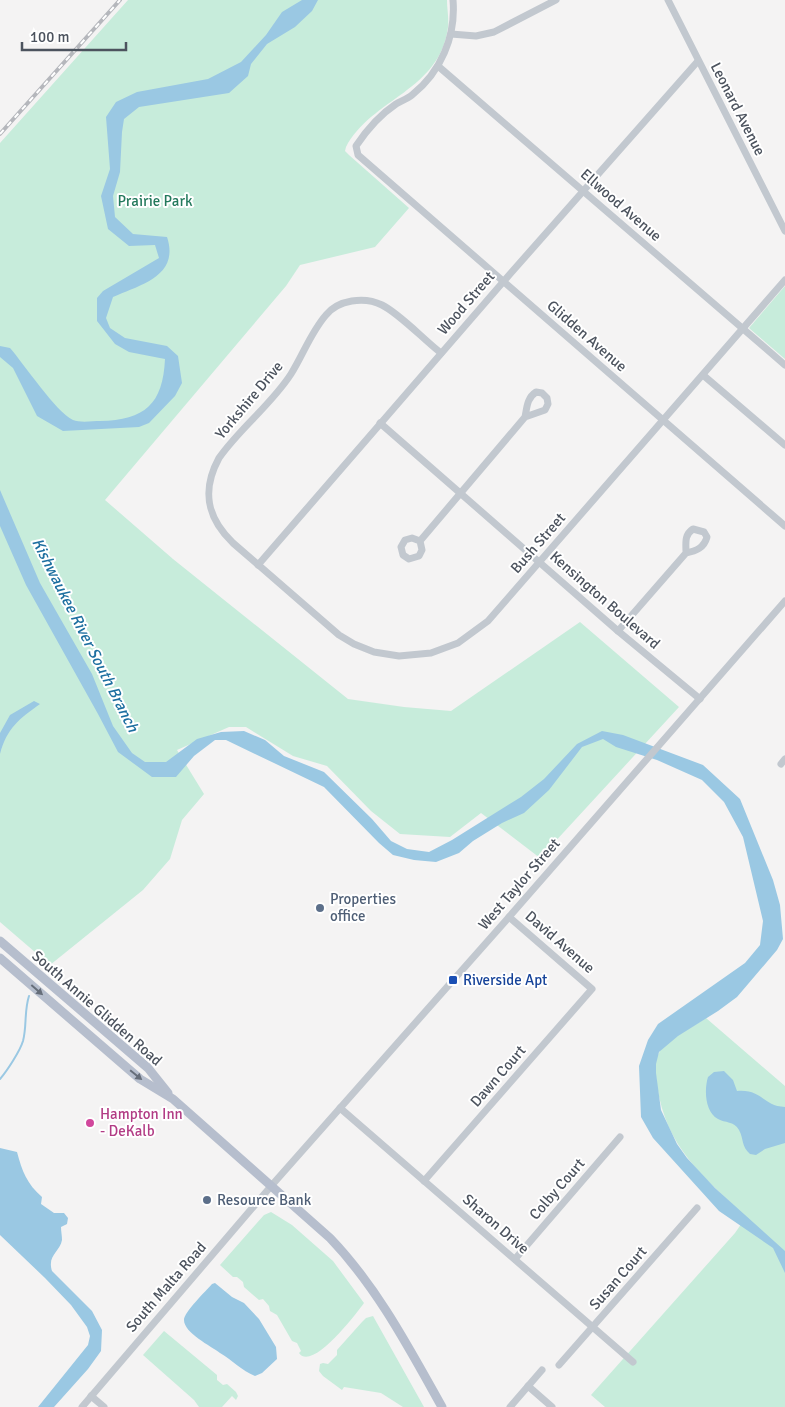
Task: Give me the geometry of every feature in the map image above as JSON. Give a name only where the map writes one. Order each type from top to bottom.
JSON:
[{"type":"main road","name":"South Annie Glidden Road","points":[[0,942],[148,1068],[173,1099]]},
{"type":"main road","name":"South Annie Glidden Road","points":[[0,958],[140,1079],[173,1099],[330,1238],[361,1274],[404,1340],[442,1407]]},
{"type":"street","points":[[438,66],[451,34],[453,22],[452,0]]},
{"type":"street","points":[[451,34],[476,36],[494,32],[556,0]]},
{"type":"street","name":"Leonard Avenue","points":[[668,0],[785,231]]},
{"type":"street","name":"Wood Street","points":[[258,565],[503,281],[698,61]]},
{"type":"street","name":"Glidden Avenue","points":[[438,66],[418,90],[395,105],[379,119],[361,138],[356,146],[356,152],[785,526]]},
{"type":"street","name":"Ellwood Avenue","points":[[438,66],[785,365]]},
{"type":"street","name":"Bush Street","points":[[258,565],[344,638],[368,650],[399,656],[431,653],[464,640],[488,621],[785,280]]},
{"type":"street","name":"Yorkshire Drive","points":[[258,565],[225,536],[216,524],[208,501],[210,482],[219,458],[279,390],[290,375],[325,315],[336,306],[348,302],[361,300],[378,303],[390,310],[441,353]]},
{"type":"street","points":[[703,375],[785,445]]},
{"type":"street","points":[[420,541],[526,417]]},
{"type":"street","name":"Kensington Boulevard","points":[[380,423],[618,631],[700,699]]},
{"type":"street","points":[[618,631],[686,553]]},
{"type":"street","name":"West Taylor Street","points":[[272,1185],[785,601]]},
{"type":"street","name":"David Avenue","points":[[509,916],[592,988]]},
{"type":"street","name":"Dawn Court","points":[[424,1181],[592,988]]},
{"type":"street","name":"Sharon Drive","points":[[340,1108],[633,1362]]},
{"type":"street","name":"Colby Court","points":[[515,1259],[620,1137]]},
{"type":"street","name":"South Malta Road","points":[[82,1407],[272,1185]]},
{"type":"street","name":"Susan Court","points":[[559,1365],[697,1208]]},
{"type":"street","points":[[510,1407],[542,1370]]},
{"type":"street","points":[[528,1386],[552,1407]]},
{"type":"street","points":[[91,1396],[104,1407]]},
{"type":"green space","name":"Prairie Park","points":[[128,0],[447,0],[448,27],[442,49],[432,66],[404,93],[358,130],[345,151],[409,208],[375,247],[300,265],[286,286],[105,500],[173,559],[348,699],[451,711],[580,622],[679,707],[540,858],[481,813],[450,837],[400,834],[371,811],[327,766],[293,756],[246,727],[229,727],[177,750],[204,794],[182,820],[170,859],[143,890],[50,965],[0,922],[0,143]]},
{"type":"green space","points":[[785,286],[785,359],[749,328]]},
{"type":"green space","points":[[706,1018],[785,1086],[785,1407],[605,1407],[591,1395],[735,1233],[746,1217],[701,1174],[678,1144],[662,1107],[657,1085],[656,1064],[660,1051],[675,1037]]},
{"type":"green space","points":[[271,1212],[292,1225],[333,1261],[364,1303],[333,1339],[314,1355],[305,1357],[299,1353],[301,1351],[297,1343],[292,1341],[277,1315],[270,1311],[269,1306],[263,1299],[259,1300],[244,1287],[243,1282],[237,1277],[233,1277],[220,1265],[264,1215]]},
{"type":"green space","points":[[373,1316],[424,1407],[403,1407],[381,1393],[344,1387],[342,1390],[319,1371],[320,1364],[328,1364],[337,1355],[337,1350],[362,1322],[366,1318]]},
{"type":"green space","points":[[164,1331],[217,1375],[217,1380],[223,1385],[227,1384],[236,1392],[238,1396],[236,1400],[232,1396],[222,1407],[199,1407],[194,1400],[143,1355]]},
{"type":"water","points":[[302,0],[318,0],[312,11],[295,27],[267,44],[251,64],[248,76],[229,93],[139,107],[124,119],[120,172],[113,196],[115,217],[133,234],[167,237],[170,250],[168,261],[163,270],[155,277],[113,297],[106,318],[110,328],[125,338],[167,346],[178,356],[182,383],[175,396],[149,423],[139,427],[63,431],[37,416],[13,368],[0,357],[0,346],[10,348],[58,408],[76,421],[116,420],[140,413],[155,398],[163,375],[165,359],[129,352],[115,344],[97,321],[97,298],[103,291],[159,258],[155,245],[129,246],[108,229],[101,196],[110,169],[106,117],[116,102],[137,92],[208,79],[241,62],[266,35],[282,12]]},
{"type":"water","points":[[0,490],[40,583],[92,674],[113,726],[132,753],[145,762],[166,762],[197,739],[221,732],[244,731],[265,740],[284,756],[324,772],[372,819],[391,841],[407,849],[429,852],[452,840],[521,797],[544,779],[577,744],[602,731],[623,735],[703,765],[740,799],[773,880],[780,905],[783,939],[777,950],[737,997],[678,1036],[659,1052],[656,1073],[661,1110],[677,1144],[687,1158],[715,1188],[785,1251],[785,1273],[773,1248],[719,1211],[653,1138],[641,1117],[639,1066],[648,1040],[658,1024],[745,963],[760,945],[763,921],[743,837],[724,802],[702,780],[657,760],[616,747],[603,739],[582,747],[549,790],[524,813],[502,823],[473,841],[459,853],[436,862],[414,860],[393,855],[324,787],[226,740],[215,740],[194,756],[176,777],[152,777],[118,752],[26,585],[0,526]]},
{"type":"water","points":[[34,701],[40,704],[26,714],[10,731],[0,754],[0,733],[10,715]]},
{"type":"water","points":[[724,1071],[733,1080],[737,1091],[746,1091],[758,1095],[771,1104],[785,1107],[785,1143],[765,1149],[756,1155],[750,1154],[745,1148],[741,1133],[737,1127],[714,1116],[708,1106],[706,1094],[708,1077],[714,1072]]},
{"type":"water","points":[[0,1148],[17,1152],[26,1177],[32,1187],[42,1197],[41,1204],[54,1213],[64,1213],[68,1218],[67,1224],[61,1227],[62,1240],[52,1257],[52,1271],[92,1311],[102,1330],[101,1351],[88,1369],[54,1407],[38,1407],[88,1345],[90,1336],[87,1327],[71,1305],[0,1235]]},
{"type":"water","points":[[215,1283],[232,1297],[244,1303],[259,1319],[276,1347],[277,1359],[262,1373],[255,1376],[246,1371],[199,1339],[185,1325],[185,1316],[212,1284]]},
{"type":"waterway","points":[[0,1079],[13,1061],[23,1041],[29,996]]},
{"type":"railway","points":[[0,134],[120,0]]},
{"type":"place","name":"Properties office","points":[[320,908]]},
{"type":"place","name":"Riverside Apt","points":[[453,980]]},
{"type":"place","name":"Hampton Inn - DeKalb","points":[[90,1123]]},
{"type":"place","name":"Resource Bank","points":[[207,1200]]},
{"type":"water label","name":"Kishwaukee River South Branch","points":[[85,635]]}]
